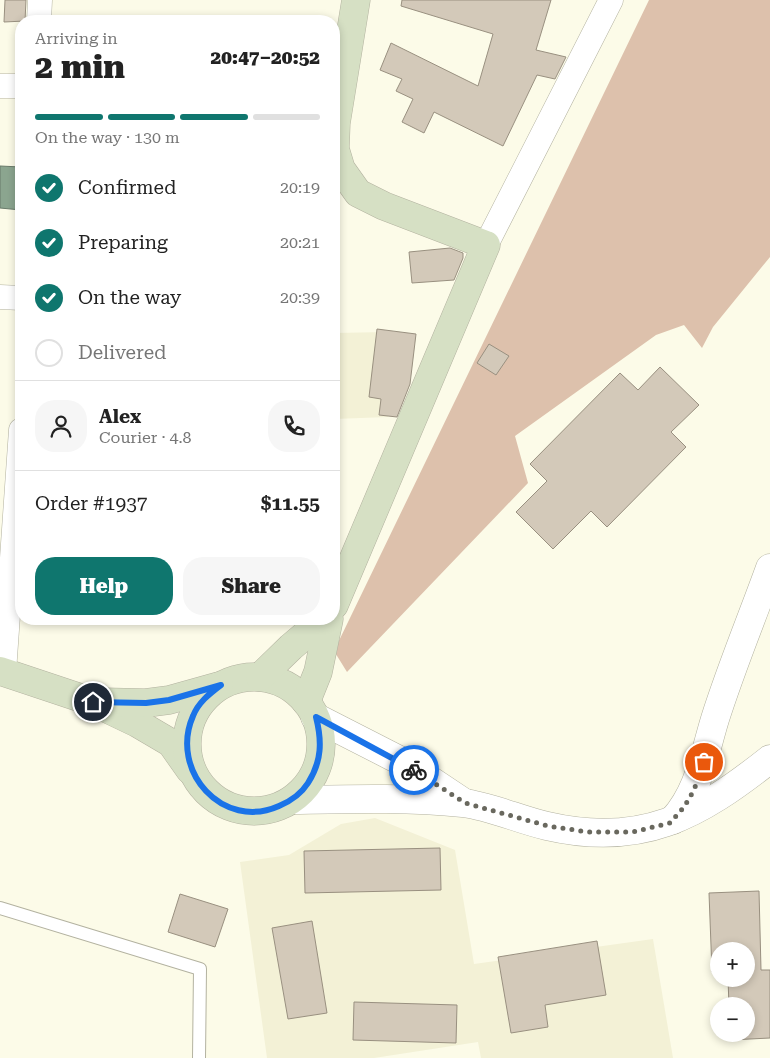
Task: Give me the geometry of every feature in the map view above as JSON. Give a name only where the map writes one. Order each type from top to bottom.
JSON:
[{"type":"main road","points":[[340,98],[356,0]]},
{"type":"main road","points":[[340,166],[358,193],[375,202],[486,245],[340,592]]},
{"type":"main road","points":[[260,677],[317,625]]},
{"type":"main road","points":[[311,709],[328,625]]},
{"type":"main road","points":[[2,672],[93,702],[137,723],[171,743],[207,793],[226,806],[248,812],[271,810],[292,800],[305,788],[315,772],[321,754],[321,735],[311,709],[294,690],[278,681],[260,677],[240,678],[161,701],[146,703],[93,702]]},
{"type":"main road","points":[[194,775],[187,756],[187,735],[191,722],[204,698],[221,685]]},
{"type":"street","points":[[39,15],[40,0]]},
{"type":"street","points":[[486,245],[611,0]]},
{"type":"street","points":[[0,86],[15,86]]},
{"type":"street","points":[[0,297],[15,298]]},
{"type":"street","points":[[2,672],[15,506]]},
{"type":"street","points":[[670,823],[684,807],[694,790],[715,719],[770,568]]},
{"type":"street","points":[[311,709],[403,762],[465,803]]},
{"type":"street","points":[[292,800],[371,799],[465,803],[548,826],[588,832],[633,832],[670,823],[710,802],[770,759]]},
{"type":"lane","points":[[0,908],[200,969],[199,1058]]},
{"type":"shaded area","points":[[649,0],[770,0],[770,257],[713,327],[702,348],[684,325],[656,335],[515,436],[528,483],[347,672],[334,651]]},
{"type":"shaded area","points":[[0,166],[15,167],[15,209],[0,208]]},
{"type":"shaded area","points":[[386,332],[388,417],[340,419],[340,333]]},
{"type":"shaded area","points":[[375,818],[455,850],[474,964],[653,939],[673,1058],[481,1058],[478,1042],[374,1058],[267,1058],[240,862],[289,855],[341,824]]},
{"type":"building","points":[[5,0],[26,0],[25,15],[15,15],[15,21],[4,22]]},
{"type":"building","points":[[402,0],[551,0],[536,50],[566,57],[555,79],[537,75],[503,146],[434,112],[424,133],[402,122],[413,99],[396,91],[402,79],[380,70],[391,43],[478,86],[493,34],[401,6]]},
{"type":"building","points":[[450,248],[463,253],[463,258],[454,280],[412,283],[409,252]]},
{"type":"building","points":[[377,329],[416,334],[410,384],[397,417],[379,415],[381,399],[369,397]]},
{"type":"building","points":[[489,344],[509,356],[496,375],[477,363]]},
{"type":"building","points":[[660,367],[699,405],[671,432],[686,447],[607,527],[591,511],[553,549],[516,512],[547,481],[530,464],[620,373],[638,390]]},
{"type":"building","points":[[440,848],[441,890],[305,893],[304,851]]},
{"type":"building","points":[[759,891],[761,970],[770,970],[770,1038],[755,1039],[755,997],[729,997],[728,987],[755,987],[755,942],[711,942],[709,893]]},
{"type":"building","points":[[180,894],[228,909],[215,947],[168,932]]},
{"type":"building","points":[[312,921],[327,1013],[288,1019],[272,928]]},
{"type":"building","points":[[597,941],[606,995],[545,1005],[548,1027],[511,1033],[498,957]]},
{"type":"building","points":[[354,1002],[457,1005],[456,1043],[353,1040]]},
{"type":"way so far","points":[[414,770],[465,803],[548,826],[588,832],[633,832],[670,823],[684,807],[694,790],[704,762]]},
{"type":"route","points":[[93,702],[146,703],[169,700],[221,685],[204,698],[193,715],[187,735],[187,756],[194,775],[207,793],[226,806],[248,812],[271,810],[292,800],[305,788],[315,772],[321,754],[321,735],[316,717],[403,762],[414,770]]}]
